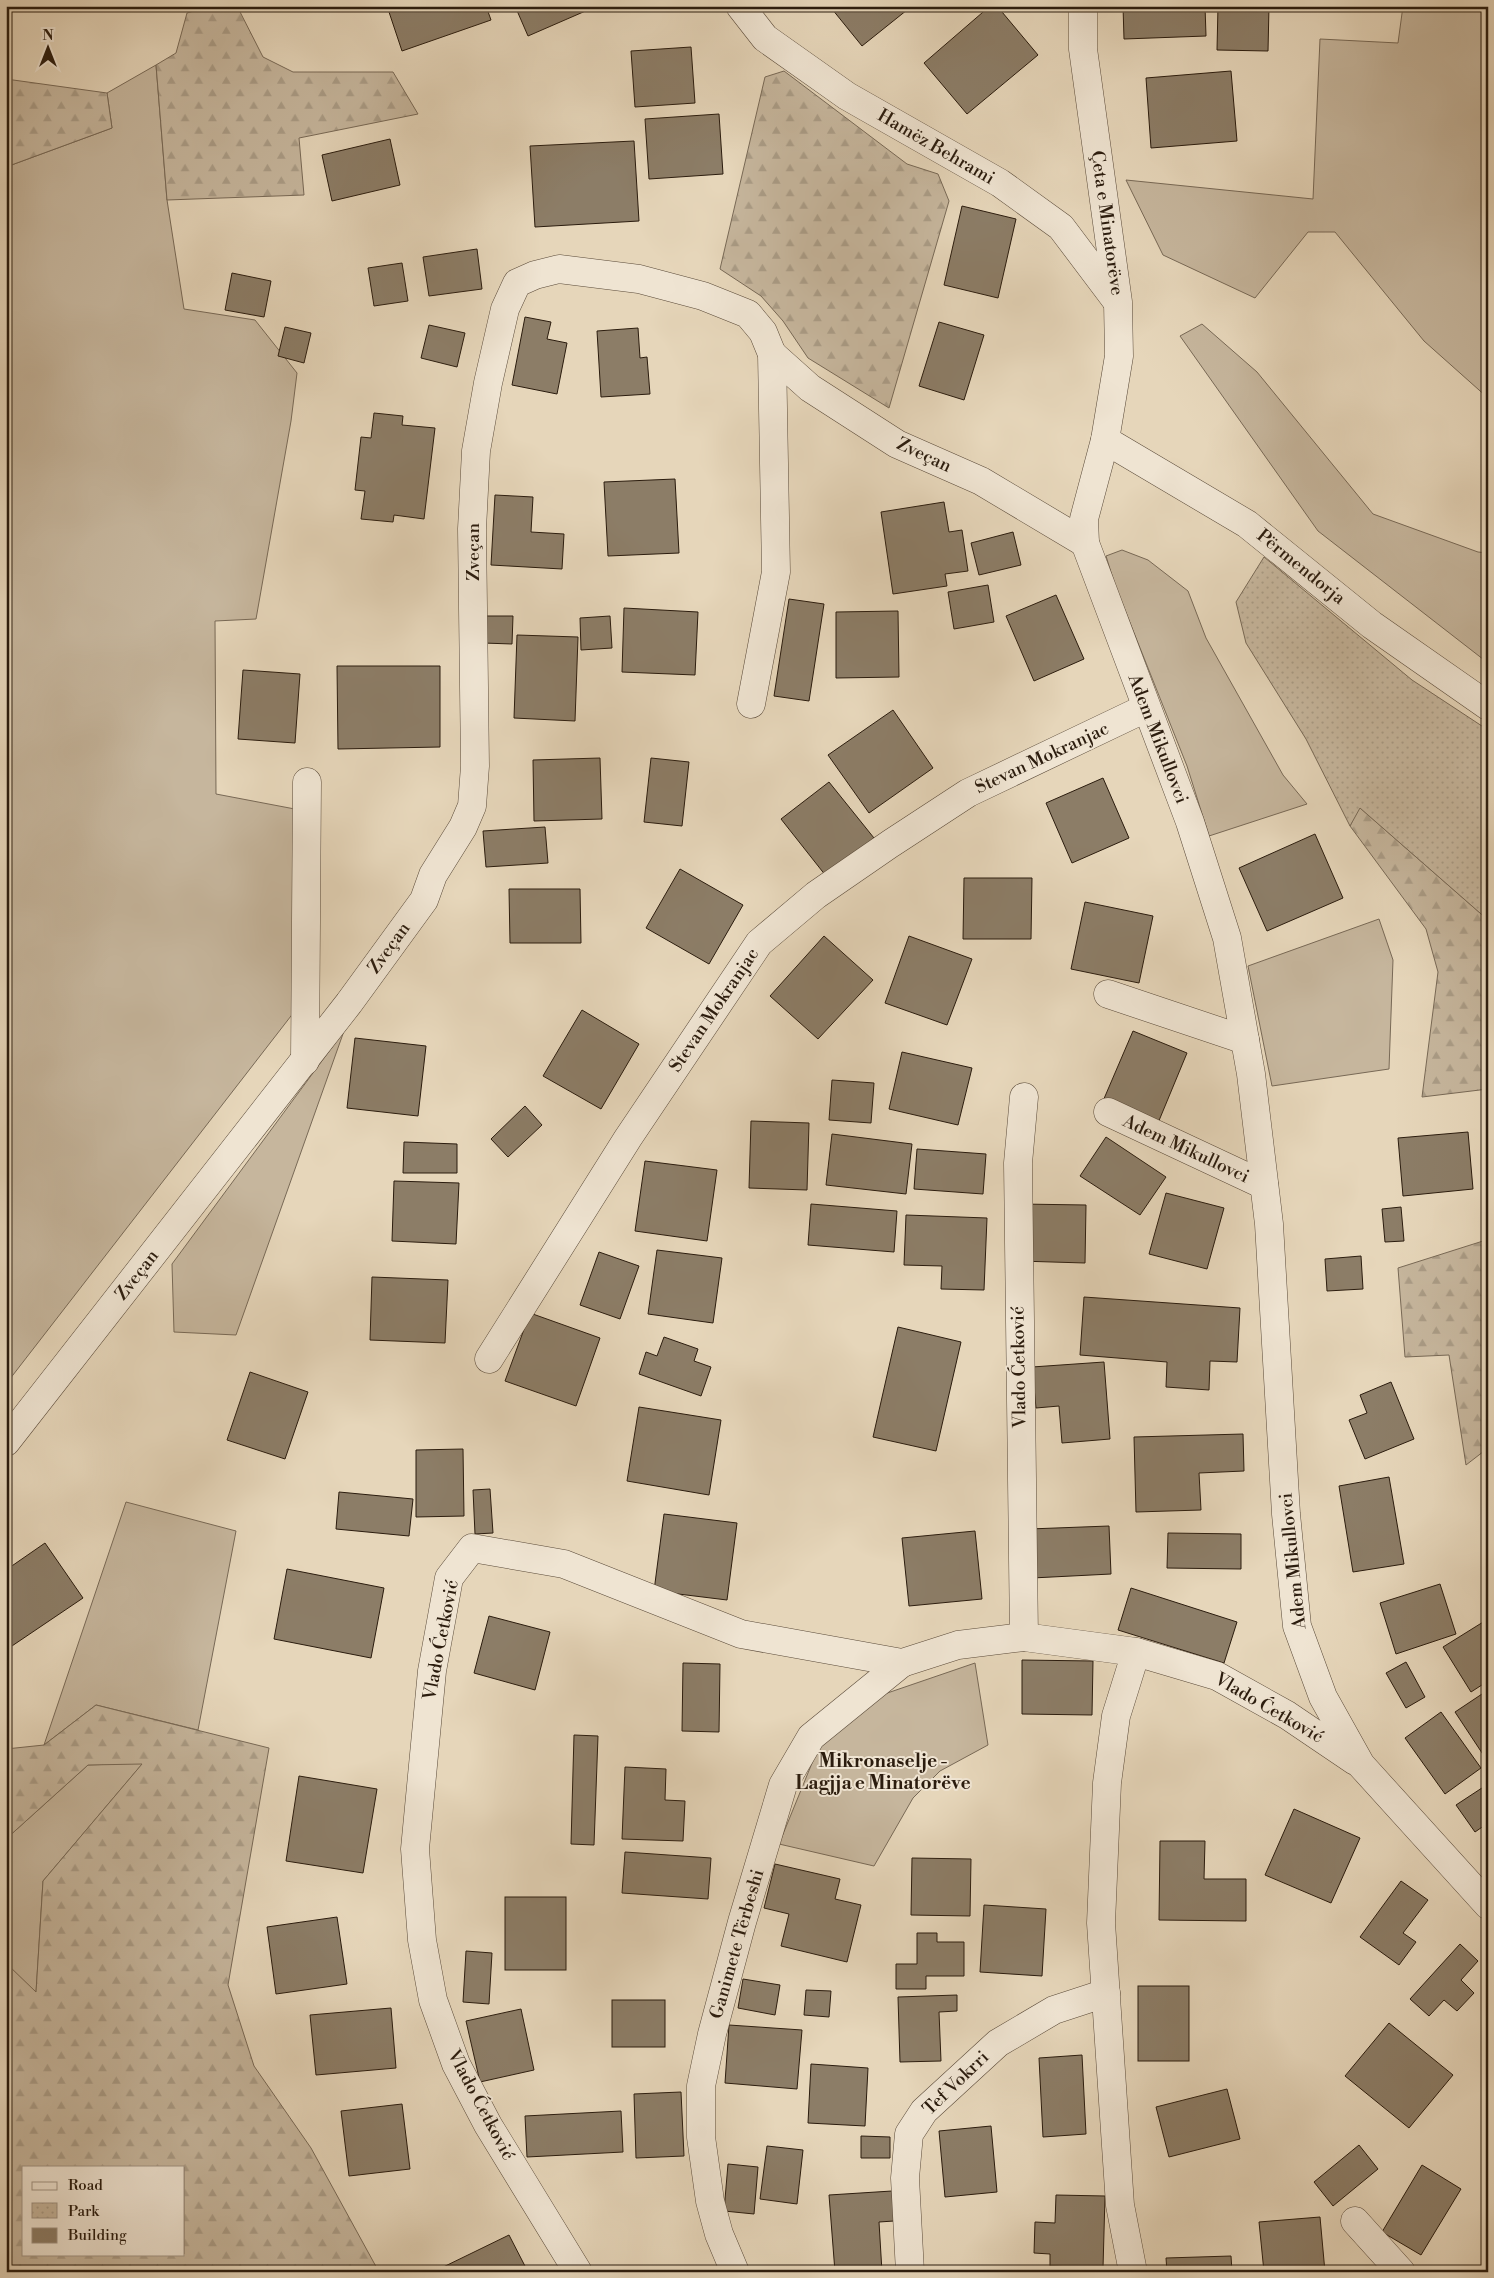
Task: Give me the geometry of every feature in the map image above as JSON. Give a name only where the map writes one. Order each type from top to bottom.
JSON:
[{"type":"street","name":"Hamëz Behrami","points":[[740,6],[765,38],[847,96],[1000,183],[1061,227],[1118,302]]},
{"type":"street","name":"Çeta e Minatorëve","points":[[1083,6],[1083,49],[1118,302],[1119,356],[1105,440]]},
{"type":"street","name":"Zveçan","points":[[6,1442],[305,1061],[424,900],[433,875],[463,827],[472,806],[475,766],[472,529],[476,451],[488,383],[503,318],[517,283],[535,274],[559,269],[639,279],[703,296],[748,314],[763,332],[772,354],[776,572],[751,704]]},
{"type":"street","name":"Zveçan","points":[[772,354],[810,388],[897,444],[981,481],[1085,543]]},
{"type":"street","name":"Adem Mikullovci","points":[[1105,440],[1084,519],[1085,543],[1190,822],[1227,938],[1245,1040],[1269,1224],[1286,1514],[1297,1626],[1323,1697],[1361,1765],[1488,1905]]},
{"type":"street","name":"Përmendorja","points":[[1105,440],[1247,524],[1372,625],[1488,706]]},
{"type":"street","name":"Stevan Mokranjac","points":[[489,1359],[628,1138],[759,942],[816,895],[968,793],[1146,708]]},
{"type":"street","points":[[305,1061],[307,782]]},
{"type":"street","points":[[1108,994],[1245,1040]]},
{"type":"street","name":"Vlado Ćetković","points":[[1024,1098],[1018,1173],[1024,1636]]},
{"type":"street","name":"Adem Mikullovci","points":[[1108,1112],[1264,1185]]},
{"type":"street","name":"Vlado Ćetković","points":[[578,2272],[488,2125],[456,2064],[433,2000],[422,1940],[414,1849],[432,1671],[449,1578],[472,1548],[554,1562],[741,1634],[902,1663],[958,1645],[1024,1636],[1136,1652],[1217,1676],[1288,1715],[1361,1765]]},
{"type":"street","points":[[1133,2272],[1120,2205],[1101,1923],[1107,1783],[1116,1716],[1136,1652]]},
{"type":"street","name":"Ganimete Tërbeshi","points":[[735,2272],[718,2234],[710,2201],[702,2137],[702,2086],[712,2034],[742,1922],[783,1785],[811,1737],[902,1663]]},
{"type":"street","name":"Tef Vokrri","points":[[910,2272],[905,2178],[909,2134],[924,2112],[998,2042],[1054,2010],[1106,1993]]},
{"type":"street","points":[[1355,2221],[1401,2272]]},
{"type":"green space","points":[[211,6],[237,6],[263,57],[293,72],[393,72],[418,114],[299,138],[304,195],[167,200],[156,65],[176,53],[187,13]]},
{"type":"green space","points":[[1403,6],[1488,6],[1488,398],[1424,341],[1335,232],[1308,232],[1255,298],[1163,255],[1126,180],[1313,199],[1320,39],[1398,43]]},
{"type":"green space","points":[[156,65],[167,200],[184,309],[255,320],[297,373],[291,421],[256,619],[215,621],[216,794],[300,810],[308,994],[6,1384],[6,167],[112,128],[107,93]]},
{"type":"green space","points":[[784,71],[907,164],[938,174],[949,201],[889,408],[808,358],[783,321],[761,296],[720,269],[765,77]]},
{"type":"green space","points":[[6,79],[107,93],[112,128],[6,167]]},
{"type":"green space","points":[[1202,324],[1257,372],[1373,514],[1478,552],[1488,553],[1488,663],[1318,531],[1180,336]]},
{"type":"green space","points":[[1122,550],[1148,560],[1188,591],[1206,638],[1283,775],[1307,804],[1209,836],[1187,766],[1115,585],[1106,556]]},
{"type":"green space","points":[[1264,557],[1412,680],[1488,730],[1488,920],[1360,808],[1350,826],[1306,739],[1246,643],[1236,602]]},
{"type":"green space","points":[[1359,807],[1488,920],[1488,1089],[1422,1097],[1438,972],[1426,929],[1350,826]]},
{"type":"green space","points":[[1379,919],[1393,960],[1389,1069],[1272,1086],[1248,966]]},
{"type":"green space","points":[[344,1031],[236,1335],[174,1332],[172,1264]]},
{"type":"green space","points":[[1488,1209],[1488,1448],[1466,1465],[1449,1355],[1405,1357],[1398,1268],[1483,1241]]},
{"type":"green space","points":[[126,1502],[236,1531],[198,1730],[96,1705],[44,1745]]},
{"type":"green space","points":[[975,1663],[988,1745],[940,1771],[913,1798],[874,1866],[779,1844],[819,1746],[864,1701]]},
{"type":"green space","points":[[96,1705],[269,1748],[228,1985],[254,2066],[311,2148],[379,2272],[6,2272],[6,1963],[36,1992],[43,1881],[142,1764],[88,1765],[6,1839],[6,1749],[44,1745]]},
{"type":"green space","points":[[143,1763],[43,1881],[36,1993],[6,1963],[6,1839],[88,1765]]},
{"type":"building","points":[[387,6],[486,6],[491,20],[402,51]]},
{"type":"building","points":[[515,6],[597,6],[528,36]]},
{"type":"building","points":[[836,6],[912,6],[862,46],[832,9]]},
{"type":"building","points":[[990,6],[997,6],[1038,55],[967,114],[924,63]]},
{"type":"building","points":[[1123,6],[1205,6],[1206,36],[1124,39]]},
{"type":"building","points":[[1218,6],[1269,6],[1268,51],[1217,50]]},
{"type":"building","points":[[691,47],[695,103],[635,107],[631,51]]},
{"type":"building","points":[[1231,71],[1237,141],[1151,148],[1146,78]]},
{"type":"building","points":[[719,114],[723,174],[649,179],[645,119]]},
{"type":"building","points":[[390,139],[400,185],[332,201],[322,155]]},
{"type":"building","points":[[634,141],[639,221],[535,227],[530,146]]},
{"type":"building","points":[[962,206],[1016,219],[998,298],[944,285]]},
{"type":"building","points":[[477,249],[482,289],[429,296],[423,257]]},
{"type":"building","points":[[402,263],[408,301],[374,306],[368,268]]},
{"type":"building","points":[[232,273],[271,281],[264,317],[225,310]]},
{"type":"building","points":[[525,317],[551,322],[547,339],[567,343],[557,394],[512,385]]},
{"type":"building","points":[[939,322],[984,335],[964,400],[919,386]]},
{"type":"building","points":[[429,325],[465,333],[457,367],[421,358]]},
{"type":"building","points":[[285,327],[311,333],[304,363],[278,356]]},
{"type":"building","points":[[638,328],[640,358],[647,357],[650,394],[601,397],[597,331]]},
{"type":"building","points":[[374,413],[403,416],[402,425],[435,428],[424,519],[394,515],[393,522],[361,519],[365,491],[355,490],[361,437],[371,438]]},
{"type":"building","points":[[675,479],[679,553],[608,556],[604,482]]},
{"type":"building","points":[[495,495],[533,497],[531,532],[564,534],[562,569],[491,565]]},
{"type":"building","points":[[944,502],[949,532],[962,530],[968,571],[945,574],[947,586],[893,594],[881,512]]},
{"type":"building","points":[[1013,532],[1021,565],[979,575],[971,543]]},
{"type":"building","points":[[988,585],[994,622],[954,629],[948,592]]},
{"type":"building","points":[[1056,595],[1084,659],[1034,681],[1006,616]]},
{"type":"building","points":[[789,599],[824,604],[809,701],[774,696]]},
{"type":"building","points":[[624,608],[698,612],[695,675],[622,672]]},
{"type":"building","points":[[898,611],[899,677],[836,678],[836,612]]},
{"type":"building","points":[[483,616],[513,616],[512,644],[483,643]]},
{"type":"building","points":[[610,616],[612,648],[581,650],[580,618]]},
{"type":"building","points":[[517,635],[578,637],[575,721],[514,718]]},
{"type":"building","points":[[337,666],[440,666],[440,747],[338,749]]},
{"type":"building","points":[[243,670],[300,674],[295,743],[238,739]]},
{"type":"building","points":[[893,710],[933,768],[869,813],[828,755]]},
{"type":"building","points":[[600,758],[602,819],[534,821],[533,760]]},
{"type":"building","points":[[651,758],[689,762],[682,826],[644,822]]},
{"type":"building","points":[[1103,778],[1129,838],[1072,863],[1046,803]]},
{"type":"building","points":[[829,782],[874,838],[826,876],[781,819]]},
{"type":"building","points":[[545,827],[548,863],[486,867],[483,831]]},
{"type":"building","points":[[1315,834],[1343,898],[1267,931],[1239,868]]},
{"type":"building","points":[[680,869],[743,905],[709,964],[646,928]]},
{"type":"building","points":[[964,878],[1032,878],[1031,939],[963,939]]},
{"type":"building","points":[[509,889],[580,889],[581,943],[510,943]]},
{"type":"building","points":[[1085,902],[1153,916],[1139,983],[1071,969]]},
{"type":"building","points":[[824,936],[873,980],[818,1039],[770,996]]},
{"type":"building","points":[[909,936],[972,959],[947,1025],[885,1003]]},
{"type":"building","points":[[582,1010],[639,1044],[601,1109],[543,1076]]},
{"type":"building","points":[[1133,1031],[1187,1053],[1158,1123],[1103,1101]]},
{"type":"building","points":[[355,1038],[426,1046],[418,1116],[347,1108]]},
{"type":"building","points":[[902,1052],[972,1068],[958,1125],[889,1109]]},
{"type":"building","points":[[832,1080],[874,1083],[871,1123],[829,1120]]},
{"type":"building","points":[[525,1106],[542,1125],[508,1157],[491,1139]]},
{"type":"building","points":[[751,1121],[809,1123],[807,1190],[749,1188]]},
{"type":"building","points":[[1468,1132],[1473,1189],[1403,1196],[1398,1138]]},
{"type":"building","points":[[832,1134],[912,1144],[906,1194],[826,1185]]},
{"type":"building","points":[[1106,1137],[1166,1177],[1140,1215],[1080,1176]]},
{"type":"building","points":[[404,1142],[457,1144],[457,1173],[403,1173]]},
{"type":"building","points":[[917,1149],[986,1154],[983,1194],[914,1189]]},
{"type":"building","points":[[645,1161],[717,1170],[707,1241],[635,1231]]},
{"type":"building","points":[[394,1181],[459,1183],[456,1244],[392,1241]]},
{"type":"building","points":[[1166,1193],[1224,1208],[1207,1269],[1149,1254]]},
{"type":"building","points":[[811,1204],[897,1211],[894,1252],[808,1245]]},
{"type":"building","points":[[1020,1204],[1086,1205],[1085,1263],[1019,1261]]},
{"type":"building","points":[[1401,1207],[1404,1241],[1385,1242],[1382,1209]]},
{"type":"building","points":[[906,1215],[987,1218],[984,1290],[941,1289],[942,1266],[904,1265]]},
{"type":"building","points":[[657,1250],[722,1258],[713,1323],[648,1314]]},
{"type":"building","points":[[599,1252],[639,1266],[620,1319],[580,1305]]},
{"type":"building","points":[[1361,1256],[1363,1289],[1327,1291],[1325,1259]]},
{"type":"building","points":[[372,1277],[448,1280],[445,1343],[370,1340]]},
{"type":"building","points":[[1084,1297],[1240,1308],[1237,1362],[1210,1361],[1209,1390],[1166,1387],[1167,1362],[1080,1355]]},
{"type":"building","points":[[530,1313],[600,1338],[576,1406],[505,1381]]},
{"type":"building","points":[[898,1327],[961,1342],[936,1451],[873,1437]]},
{"type":"building","points":[[664,1337],[698,1349],[694,1361],[711,1367],[701,1396],[639,1374],[646,1352],[657,1356]]},
{"type":"building","points":[[1104,1362],[1110,1439],[1062,1443],[1059,1406],[1036,1408],[1032,1367]]},
{"type":"building","points":[[250,1372],[308,1392],[285,1459],[227,1440]]},
{"type":"building","points":[[1391,1382],[1414,1439],[1365,1459],[1349,1420],[1367,1413],[1360,1395]]},
{"type":"building","points":[[639,1407],[721,1420],[709,1495],[627,1481]]},
{"type":"building","points":[[1243,1434],[1244,1471],[1199,1473],[1201,1510],[1136,1512],[1134,1437]]},
{"type":"building","points":[[463,1449],[464,1516],[416,1517],[416,1450]]},
{"type":"building","points":[[1389,1477],[1404,1564],[1353,1572],[1339,1486]]},
{"type":"building","points":[[490,1489],[493,1533],[475,1534],[473,1490]]},
{"type":"building","points":[[339,1492],[413,1499],[409,1536],[336,1529]]},
{"type":"building","points":[[664,1514],[737,1523],[727,1600],[654,1591]]},
{"type":"building","points":[[1109,1526],[1111,1574],[1032,1578],[1029,1529]]},
{"type":"building","points":[[975,1531],[982,1599],[909,1606],[902,1538]]},
{"type":"building","points":[[1168,1533],[1241,1534],[1241,1569],[1167,1568]]},
{"type":"building","points":[[45,1543],[83,1598],[6,1650],[6,1570]]},
{"type":"building","points":[[287,1569],[384,1588],[371,1658],[274,1639]]},
{"type":"building","points":[[1440,1584],[1456,1634],[1396,1654],[1380,1603]]},
{"type":"building","points":[[1131,1588],[1237,1622],[1224,1663],[1118,1630]]},
{"type":"building","points":[[489,1616],[550,1632],[535,1690],[474,1673]]},
{"type":"building","points":[[1488,1619],[1488,1681],[1471,1692],[1443,1647]]},
{"type":"building","points":[[1022,1660],[1093,1661],[1092,1715],[1022,1714]]},
{"type":"building","points":[[1406,1662],[1425,1697],[1406,1708],[1386,1673]]},
{"type":"building","points":[[683,1663],[720,1664],[719,1732],[682,1731]]},
{"type":"building","points":[[1488,1690],[1488,1762],[1455,1712]]},
{"type":"building","points":[[1441,1712],[1481,1768],[1445,1794],[1405,1738]]},
{"type":"building","points":[[574,1735],[598,1736],[594,1845],[571,1844]]},
{"type":"building","points":[[625,1767],[666,1769],[665,1800],[685,1801],[683,1841],[622,1839]]},
{"type":"building","points":[[299,1776],[377,1789],[363,1873],[286,1861]]},
{"type":"building","points":[[1488,1784],[1488,1823],[1475,1832],[1456,1805]]},
{"type":"building","points":[[1294,1809],[1360,1838],[1331,1903],[1265,1875]]},
{"type":"building","points":[[1160,1841],[1205,1841],[1204,1879],[1246,1879],[1246,1921],[1159,1920]]},
{"type":"building","points":[[625,1852],[711,1858],[708,1899],[622,1893]]},
{"type":"building","points":[[912,1858],[971,1859],[970,1916],[911,1915]]},
{"type":"building","points":[[775,1864],[840,1879],[835,1899],[861,1905],[847,1962],[781,1946],[789,1914],[764,1908]]},
{"type":"building","points":[[1401,1881],[1428,1900],[1403,1933],[1416,1942],[1399,1965],[1360,1937]]},
{"type":"building","points":[[505,1897],[566,1897],[566,1970],[505,1970]]},
{"type":"building","points":[[984,1905],[1046,1909],[1042,1976],[980,1972]]},
{"type":"building","points":[[337,1917],[347,1984],[276,1994],[267,1927]]},
{"type":"building","points":[[917,1933],[937,1933],[937,1942],[964,1942],[964,1976],[926,1976],[926,1989],[896,1989],[896,1964],[917,1964]]},
{"type":"building","points":[[1460,1944],[1478,1961],[1461,1980],[1474,1993],[1457,2011],[1444,2000],[1429,2016],[1410,1999]]},
{"type":"building","points":[[466,1951],[492,1953],[489,2004],[463,2002]]},
{"type":"building","points":[[743,1979],[780,1985],[775,2015],[738,2008]]},
{"type":"building","points":[[1138,1986],[1189,1986],[1189,2061],[1138,2061]]},
{"type":"building","points":[[806,1990],[831,1991],[829,2017],[804,2015]]},
{"type":"building","points":[[957,1995],[957,2011],[939,2012],[941,2061],[900,2062],[898,1997]]},
{"type":"building","points":[[612,2000],[665,2000],[665,2047],[612,2047]]},
{"type":"building","points":[[391,2008],[396,2068],[316,2075],[310,2015]]},
{"type":"building","points":[[521,2009],[534,2070],[480,2082],[466,2021]]},
{"type":"building","points":[[1389,2023],[1453,2075],[1409,2128],[1345,2076]]},
{"type":"building","points":[[729,2025],[802,2030],[797,2089],[725,2083]]},
{"type":"building","points":[[1082,2055],[1086,2134],[1043,2137],[1039,2058]]},
{"type":"building","points":[[811,2064],[868,2068],[865,2126],[808,2123]]},
{"type":"building","points":[[1227,2089],[1240,2139],[1169,2157],[1156,2107]]},
{"type":"building","points":[[681,2092],[684,2156],[636,2158],[634,2094]]},
{"type":"building","points":[[402,2104],[410,2169],[349,2176],[341,2111]]},
{"type":"building","points":[[621,2111],[623,2152],[527,2157],[525,2116]]},
{"type":"building","points":[[991,2126],[997,2192],[945,2197],[939,2131]]},
{"type":"building","points":[[861,2136],[890,2137],[890,2158],[861,2158]]},
{"type":"building","points":[[1359,2145],[1378,2169],[1333,2206],[1314,2182]]},
{"type":"building","points":[[767,2146],[803,2150],[797,2204],[760,2199]]},
{"type":"building","points":[[728,2164],[758,2167],[754,2214],[724,2211]]},
{"type":"building","points":[[1422,2165],[1461,2189],[1421,2255],[1382,2232]]},
{"type":"building","points":[[892,2191],[894,2221],[879,2222],[882,2272],[835,2272],[829,2195]]},
{"type":"building","points":[[1056,2195],[1105,2196],[1103,2268],[1050,2266],[1050,2254],[1034,2253],[1035,2222],[1055,2223]]},
{"type":"building","points":[[1320,2217],[1325,2272],[1264,2272],[1259,2222]]},
{"type":"building","points":[[509,2235],[526,2268],[519,2272],[433,2272]]},
{"type":"building","points":[[1231,2256],[1232,2272],[1167,2272],[1166,2258]]},
{"type":"building","points":[[1004,2268],[1004,2272],[954,2272]]},
{"type":"building","points":[[633,2270],[688,2270],[688,2272],[633,2272]]},
{"type":"district","name":"Mikronaselje - Lagjja e Minatorëve","points":[[883,1772]]}]
